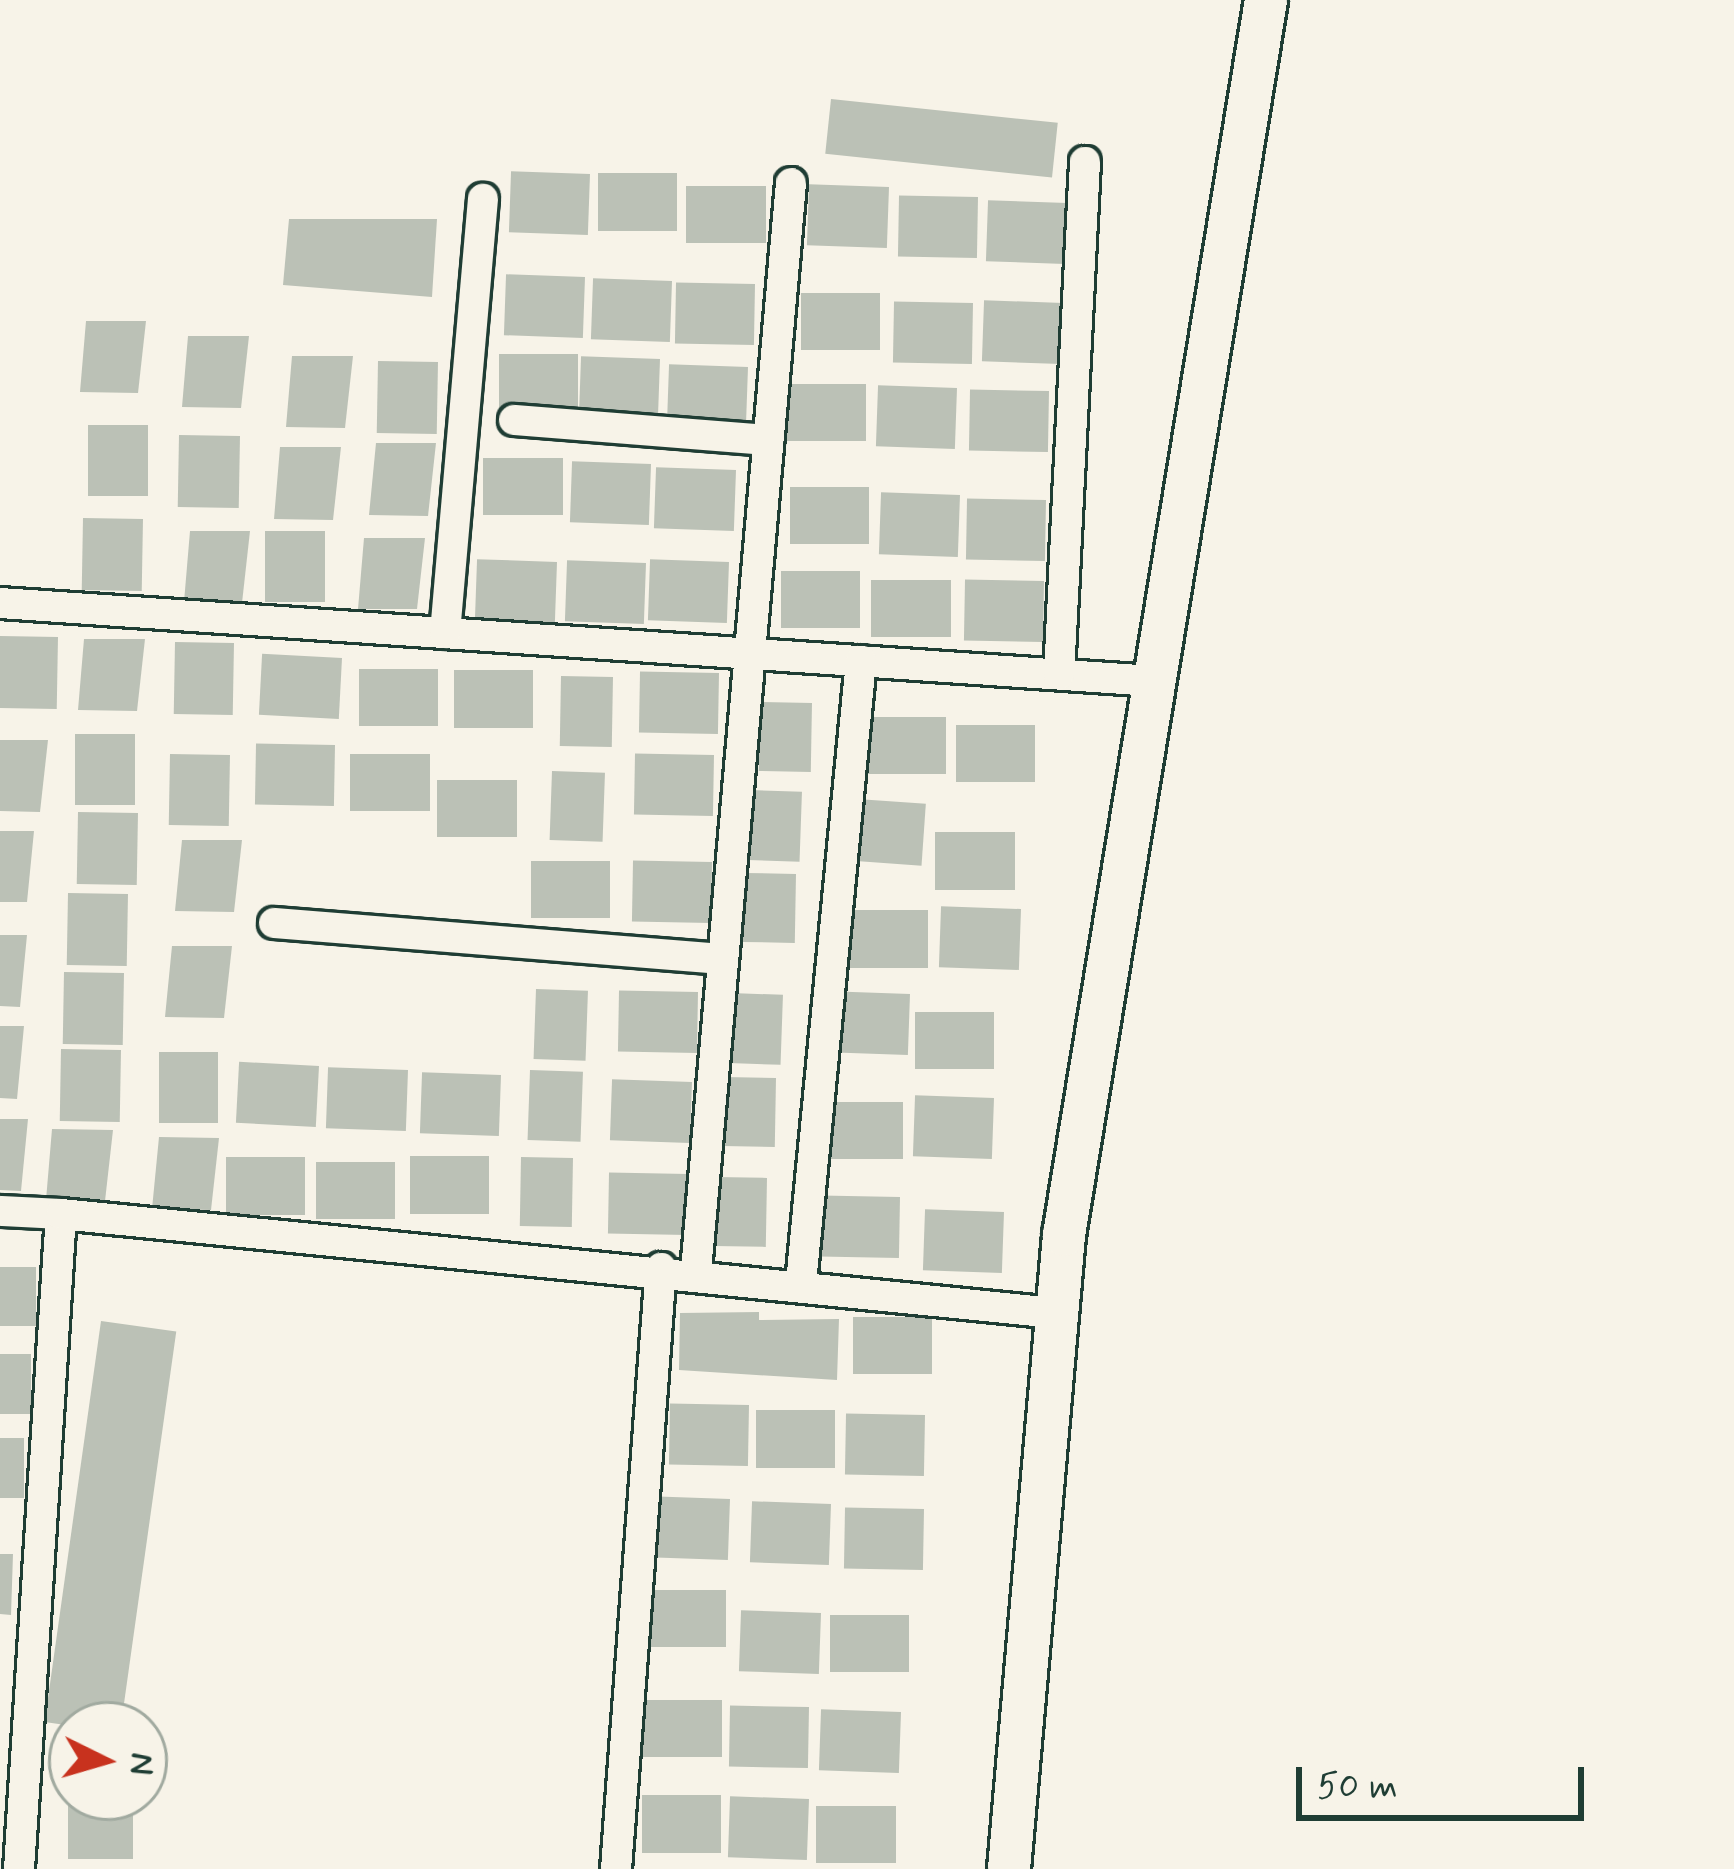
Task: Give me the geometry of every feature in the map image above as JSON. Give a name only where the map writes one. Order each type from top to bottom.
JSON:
[{"type":"main road","points":[[1009,1869],[1054,1313],[1266,0]]},
{"type":"street","points":[[1059,674],[1085,162]]},
{"type":"street","points":[[695,1271],[791,183]]},
{"type":"street","points":[[445,633],[483,199]]},
{"type":"street","points":[[514,420],[768,440]]},
{"type":"street","points":[[0,603],[1154,681]]},
{"type":"street","points":[[801,1283],[861,661]]},
{"type":"street","points":[[274,923],[723,958]]},
{"type":"street","points":[[0,1210],[695,1271],[1054,1313]]},
{"type":"street","points":[[19,1869],[61,1214]]},
{"type":"street","points":[[616,1869],[661,1268]]},
{"type":"building","points":[[831,99],[1058,123],[1052,178],[825,154]]},
{"type":"building","points":[[511,171],[590,174],[588,235],[509,232]]},
{"type":"building","points":[[598,173],[677,173],[677,231],[598,231]]},
{"type":"building","points":[[809,184],[889,187],[887,248],[807,245]]},
{"type":"building","points":[[686,186],[766,186],[766,243],[686,243]]},
{"type":"building","points":[[899,196],[978,197],[977,258],[898,257]]},
{"type":"building","points":[[988,200],[1067,203],[1065,264],[986,261]]},
{"type":"building","points":[[289,219],[437,219],[432,297],[283,285]]},
{"type":"building","points":[[506,274],[585,277],[583,338],[504,335]]},
{"type":"building","points":[[593,278],[672,281],[670,342],[591,339]]},
{"type":"building","points":[[676,283],[755,284],[754,345],[675,344]]},
{"type":"building","points":[[801,293],[880,293],[880,350],[801,350]]},
{"type":"building","points":[[984,300],[1063,303],[1061,364],[982,361]]},
{"type":"building","points":[[894,302],[973,303],[972,364],[893,363]]},
{"type":"building","points":[[86,321],[146,321],[138,393],[80,392]]},
{"type":"building","points":[[188,336],[249,336],[241,408],[182,407]]},
{"type":"building","points":[[499,354],[578,354],[578,411],[499,411]]},
{"type":"building","points":[[292,356],[353,356],[345,428],[286,427]]},
{"type":"building","points":[[581,356],[660,359],[658,420],[579,417]]},
{"type":"building","points":[[378,361],[438,362],[437,434],[377,433]]},
{"type":"building","points":[[669,364],[748,367],[746,428],[667,425]]},
{"type":"building","points":[[787,384],[866,384],[866,441],[787,441]]},
{"type":"building","points":[[878,385],[957,388],[955,449],[876,446]]},
{"type":"building","points":[[970,390],[1049,391],[1048,452],[969,451]]},
{"type":"building","points":[[88,425],[148,425],[148,496],[88,496]]},
{"type":"building","points":[[179,435],[240,436],[239,508],[178,507]]},
{"type":"building","points":[[376,443],[436,443],[428,516],[369,515]]},
{"type":"building","points":[[280,447],[341,447],[333,520],[274,519]]},
{"type":"building","points":[[483,458],[563,458],[563,515],[483,515]]},
{"type":"building","points":[[572,461],[651,464],[649,525],[570,522]]},
{"type":"building","points":[[656,467],[736,470],[734,531],[654,528]]},
{"type":"building","points":[[790,487],[869,487],[869,544],[790,544]]},
{"type":"building","points":[[881,492],[960,495],[958,557],[879,554]]},
{"type":"building","points":[[967,499],[1046,500],[1045,561],[966,560]]},
{"type":"building","points":[[83,518],[143,519],[142,591],[82,590]]},
{"type":"building","points":[[190,531],[250,531],[242,603],[184,602]]},
{"type":"building","points":[[265,531],[325,531],[325,602],[265,602]]},
{"type":"building","points":[[364,538],[425,538],[417,609],[358,609]]},
{"type":"building","points":[[477,559],[557,562],[555,623],[475,620]]},
{"type":"building","points":[[650,559],[729,562],[727,623],[648,620]]},
{"type":"building","points":[[567,560],[646,563],[644,624],[565,621]]},
{"type":"building","points":[[781,571],[860,571],[860,628],[781,628]]},
{"type":"building","points":[[871,580],[951,580],[951,637],[871,637]]},
{"type":"building","points":[[965,580],[1044,581],[1043,642],[964,641]]},
{"type":"building","points":[[0,636],[58,637],[57,709],[0,708]]},
{"type":"building","points":[[84,639],[145,639],[137,711],[78,710]]},
{"type":"building","points":[[175,642],[234,643],[233,715],[174,714]]},
{"type":"building","points":[[262,654],[342,658],[339,719],[259,715]]},
{"type":"building","points":[[359,669],[438,669],[438,726],[359,726]]},
{"type":"building","points":[[454,670],[533,670],[533,728],[454,728]]},
{"type":"building","points":[[640,672],[719,673],[718,734],[639,733]]},
{"type":"building","points":[[561,676],[613,677],[612,747],[560,746]]},
{"type":"building","points":[[760,702],[812,703],[811,772],[759,771]]},
{"type":"building","points":[[867,717],[946,717],[946,774],[867,774]]},
{"type":"building","points":[[956,725],[1035,725],[1035,782],[956,782]]},
{"type":"building","points":[[75,734],[135,734],[135,805],[75,805]]},
{"type":"building","points":[[0,740],[48,740],[40,812],[0,811]]},
{"type":"building","points":[[256,744],[335,745],[334,806],[255,805]]},
{"type":"building","points":[[170,754],[230,755],[229,826],[169,825]]},
{"type":"building","points":[[350,754],[430,754],[430,811],[350,811]]},
{"type":"building","points":[[635,754],[714,755],[713,816],[634,815]]},
{"type":"building","points":[[552,771],[605,773],[603,842],[550,840]]},
{"type":"building","points":[[437,780],[517,780],[517,837],[437,837]]},
{"type":"building","points":[[750,790],[802,792],[800,862],[748,860]]},
{"type":"building","points":[[857,799],[926,804],[922,866],[853,861]]},
{"type":"building","points":[[78,812],[138,813],[137,885],[77,884]]},
{"type":"building","points":[[0,831],[34,831],[27,902],[0,902]]},
{"type":"building","points":[[935,832],[1015,832],[1015,890],[935,890]]},
{"type":"building","points":[[182,840],[242,840],[234,912],[175,911]]},
{"type":"building","points":[[531,861],[610,861],[610,918],[531,918]]},
{"type":"building","points":[[633,861],[712,862],[711,923],[632,922]]},
{"type":"building","points":[[744,873],[796,874],[795,943],[743,942]]},
{"type":"building","points":[[68,893],[128,894],[127,966],[67,965]]},
{"type":"building","points":[[941,906],[1021,909],[1019,970],[939,967]]},
{"type":"building","points":[[849,910],[928,910],[928,968],[849,968]]},
{"type":"building","points":[[0,935],[27,935],[20,1007],[0,1006]]},
{"type":"building","points":[[172,946],[232,946],[224,1018],[165,1017]]},
{"type":"building","points":[[64,972],[124,973],[123,1045],[63,1044]]},
{"type":"building","points":[[536,989],[588,991],[586,1061],[534,1059]]},
{"type":"building","points":[[619,991],[698,992],[697,1053],[618,1052]]},
{"type":"building","points":[[831,991],[910,994],[908,1055],[829,1052]]},
{"type":"building","points":[[731,993],[783,995],[781,1065],[729,1063]]},
{"type":"building","points":[[915,1012],[994,1012],[994,1069],[915,1069]]},
{"type":"building","points":[[0,1026],[24,1026],[17,1099],[0,1098]]},
{"type":"building","points":[[61,1049],[121,1050],[120,1122],[60,1121]]},
{"type":"building","points":[[159,1052],[218,1052],[218,1123],[159,1123]]},
{"type":"building","points":[[239,1062],[319,1066],[316,1127],[236,1123]]},
{"type":"building","points":[[328,1067],[408,1070],[406,1131],[326,1128]]},
{"type":"building","points":[[530,1070],[583,1072],[581,1142],[528,1140]]},
{"type":"building","points":[[422,1072],[501,1075],[499,1136],[420,1133]]},
{"type":"building","points":[[724,1077],[776,1078],[775,1147],[723,1146]]},
{"type":"building","points":[[612,1079],[692,1082],[690,1143],[610,1140]]},
{"type":"building","points":[[915,1095],[994,1098],[992,1159],[913,1156]]},
{"type":"building","points":[[824,1102],[903,1102],[903,1159],[824,1159]]},
{"type":"building","points":[[0,1119],[28,1119],[21,1191],[0,1190]]},
{"type":"building","points":[[52,1129],[113,1130],[105,1201],[46,1200]]},
{"type":"building","points":[[159,1137],[219,1138],[211,1210],[152,1209]]},
{"type":"building","points":[[410,1156],[489,1156],[489,1214],[410,1214]]},
{"type":"building","points":[[226,1157],[305,1157],[305,1215],[226,1215]]},
{"type":"building","points":[[521,1157],[573,1158],[572,1227],[520,1226]]},
{"type":"building","points":[[316,1162],[395,1162],[395,1219],[316,1219]]},
{"type":"building","points":[[609,1173],[688,1174],[687,1235],[608,1234]]},
{"type":"building","points":[[715,1177],[767,1178],[766,1247],[714,1246]]},
{"type":"building","points":[[821,1196],[900,1197],[899,1258],[820,1257]]},
{"type":"building","points":[[925,1209],[1004,1212],[1002,1273],[923,1270]]},
{"type":"building","points":[[0,1267],[36,1267],[36,1326],[0,1326]]},
{"type":"building","points":[[759,1312],[759,1320],[839,1319],[837,1380],[679,1370],[680,1313]]},
{"type":"building","points":[[853,1317],[932,1317],[932,1374],[853,1374]]},
{"type":"building","points":[[101,1321],[176,1332],[124,1701],[48,1701],[48,1723],[45,1722]]},
{"type":"building","points":[[0,1354],[31,1354],[31,1414],[0,1414]]},
{"type":"building","points":[[670,1404],[749,1405],[748,1466],[669,1465]]},
{"type":"building","points":[[756,1410],[835,1410],[835,1468],[756,1468]]},
{"type":"building","points":[[846,1414],[925,1415],[924,1476],[845,1475]]},
{"type":"building","points":[[0,1438],[24,1438],[24,1498],[0,1498]]},
{"type":"building","points":[[651,1496],[730,1499],[728,1560],[649,1557]]},
{"type":"building","points":[[752,1501],[831,1504],[829,1565],[750,1562]]},
{"type":"building","points":[[845,1508],[924,1509],[923,1570],[844,1569]]},
{"type":"building","points":[[0,1554],[13,1554],[11,1615],[0,1614]]},
{"type":"building","points":[[647,1590],[726,1590],[726,1647],[647,1647]]},
{"type":"building","points":[[741,1610],[821,1613],[819,1674],[739,1671]]},
{"type":"building","points":[[830,1615],[909,1615],[909,1672],[830,1672]]},
{"type":"building","points":[[643,1700],[722,1700],[722,1757],[643,1757]]},
{"type":"building","points":[[730,1706],[809,1707],[808,1768],[729,1767]]},
{"type":"building","points":[[821,1709],[901,1712],[899,1773],[819,1770]]},
{"type":"building","points":[[642,1795],[721,1795],[721,1853],[642,1853]]},
{"type":"building","points":[[730,1796],[809,1799],[807,1860],[728,1857]]},
{"type":"building","points":[[816,1806],[896,1806],[896,1863],[816,1863]]},
{"type":"building","points":[[68,1821],[133,1821],[133,1859],[68,1859]]}]
